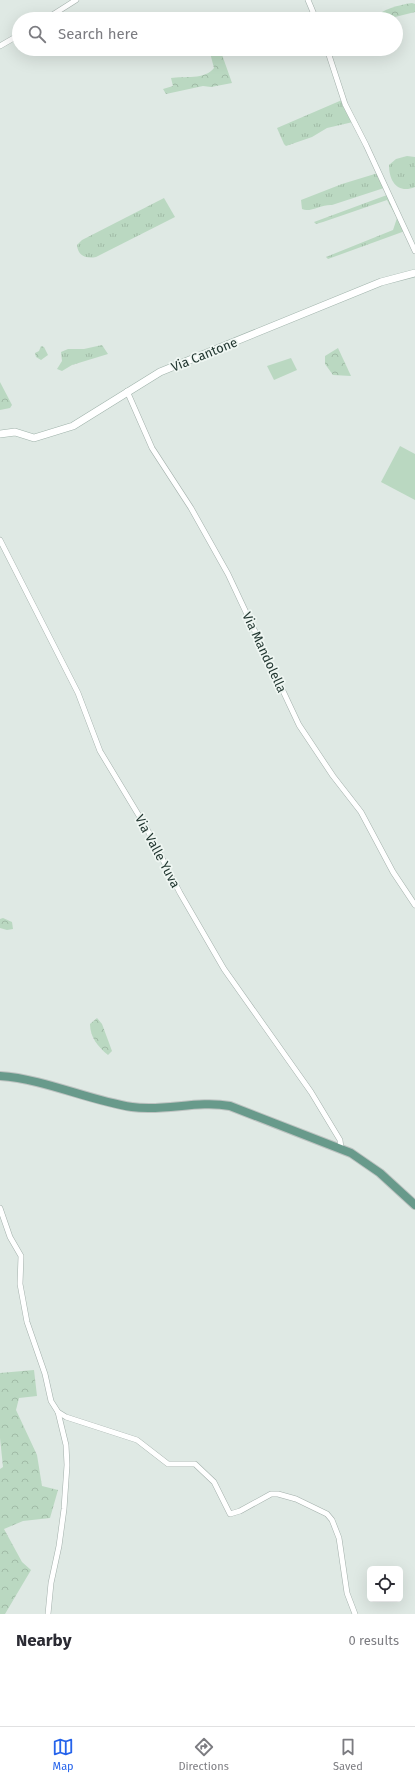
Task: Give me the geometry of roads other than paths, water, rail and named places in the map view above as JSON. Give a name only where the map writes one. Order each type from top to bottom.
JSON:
[{"type":"main road","name":"Via Cantone","points":[[0,434],[15,432],[34,438],[58,432],[73,426],[126,391],[160,372],[381,282],[415,273]]},
{"type":"main road","points":[[0,1076],[24,1079],[133,1107],[210,1104],[230,1106],[341,1148],[369,1164],[415,1205]]},
{"type":"street","points":[[57,12],[76,0]]},
{"type":"street","points":[[308,0],[313,12]]},
{"type":"street","points":[[0,46],[12,39]]},
{"type":"street","points":[[329,56],[345,104],[366,145],[415,250]]},
{"type":"street","name":"Via Mandolella","points":[[126,391],[152,448],[191,508],[228,574],[299,725],[333,776],[361,812],[393,872],[415,905]]},
{"type":"street","name":"Via Valle Yuva","points":[[0,540],[78,692],[100,751],[147,829],[180,893],[224,969],[311,1092],[340,1140],[341,1148]]},
{"type":"street","points":[[0,1208],[10,1238],[21,1256],[20,1284],[27,1322],[45,1374],[51,1401],[58,1412],[66,1445],[66,1488],[59,1546],[51,1583],[48,1614]]},
{"type":"street","points":[[58,1412],[66,1417],[137,1440],[168,1464],[195,1464],[214,1482],[230,1514],[240,1511],[272,1494],[278,1494],[296,1499],[322,1510],[332,1520],[339,1538],[346,1587],[355,1614]]}]
